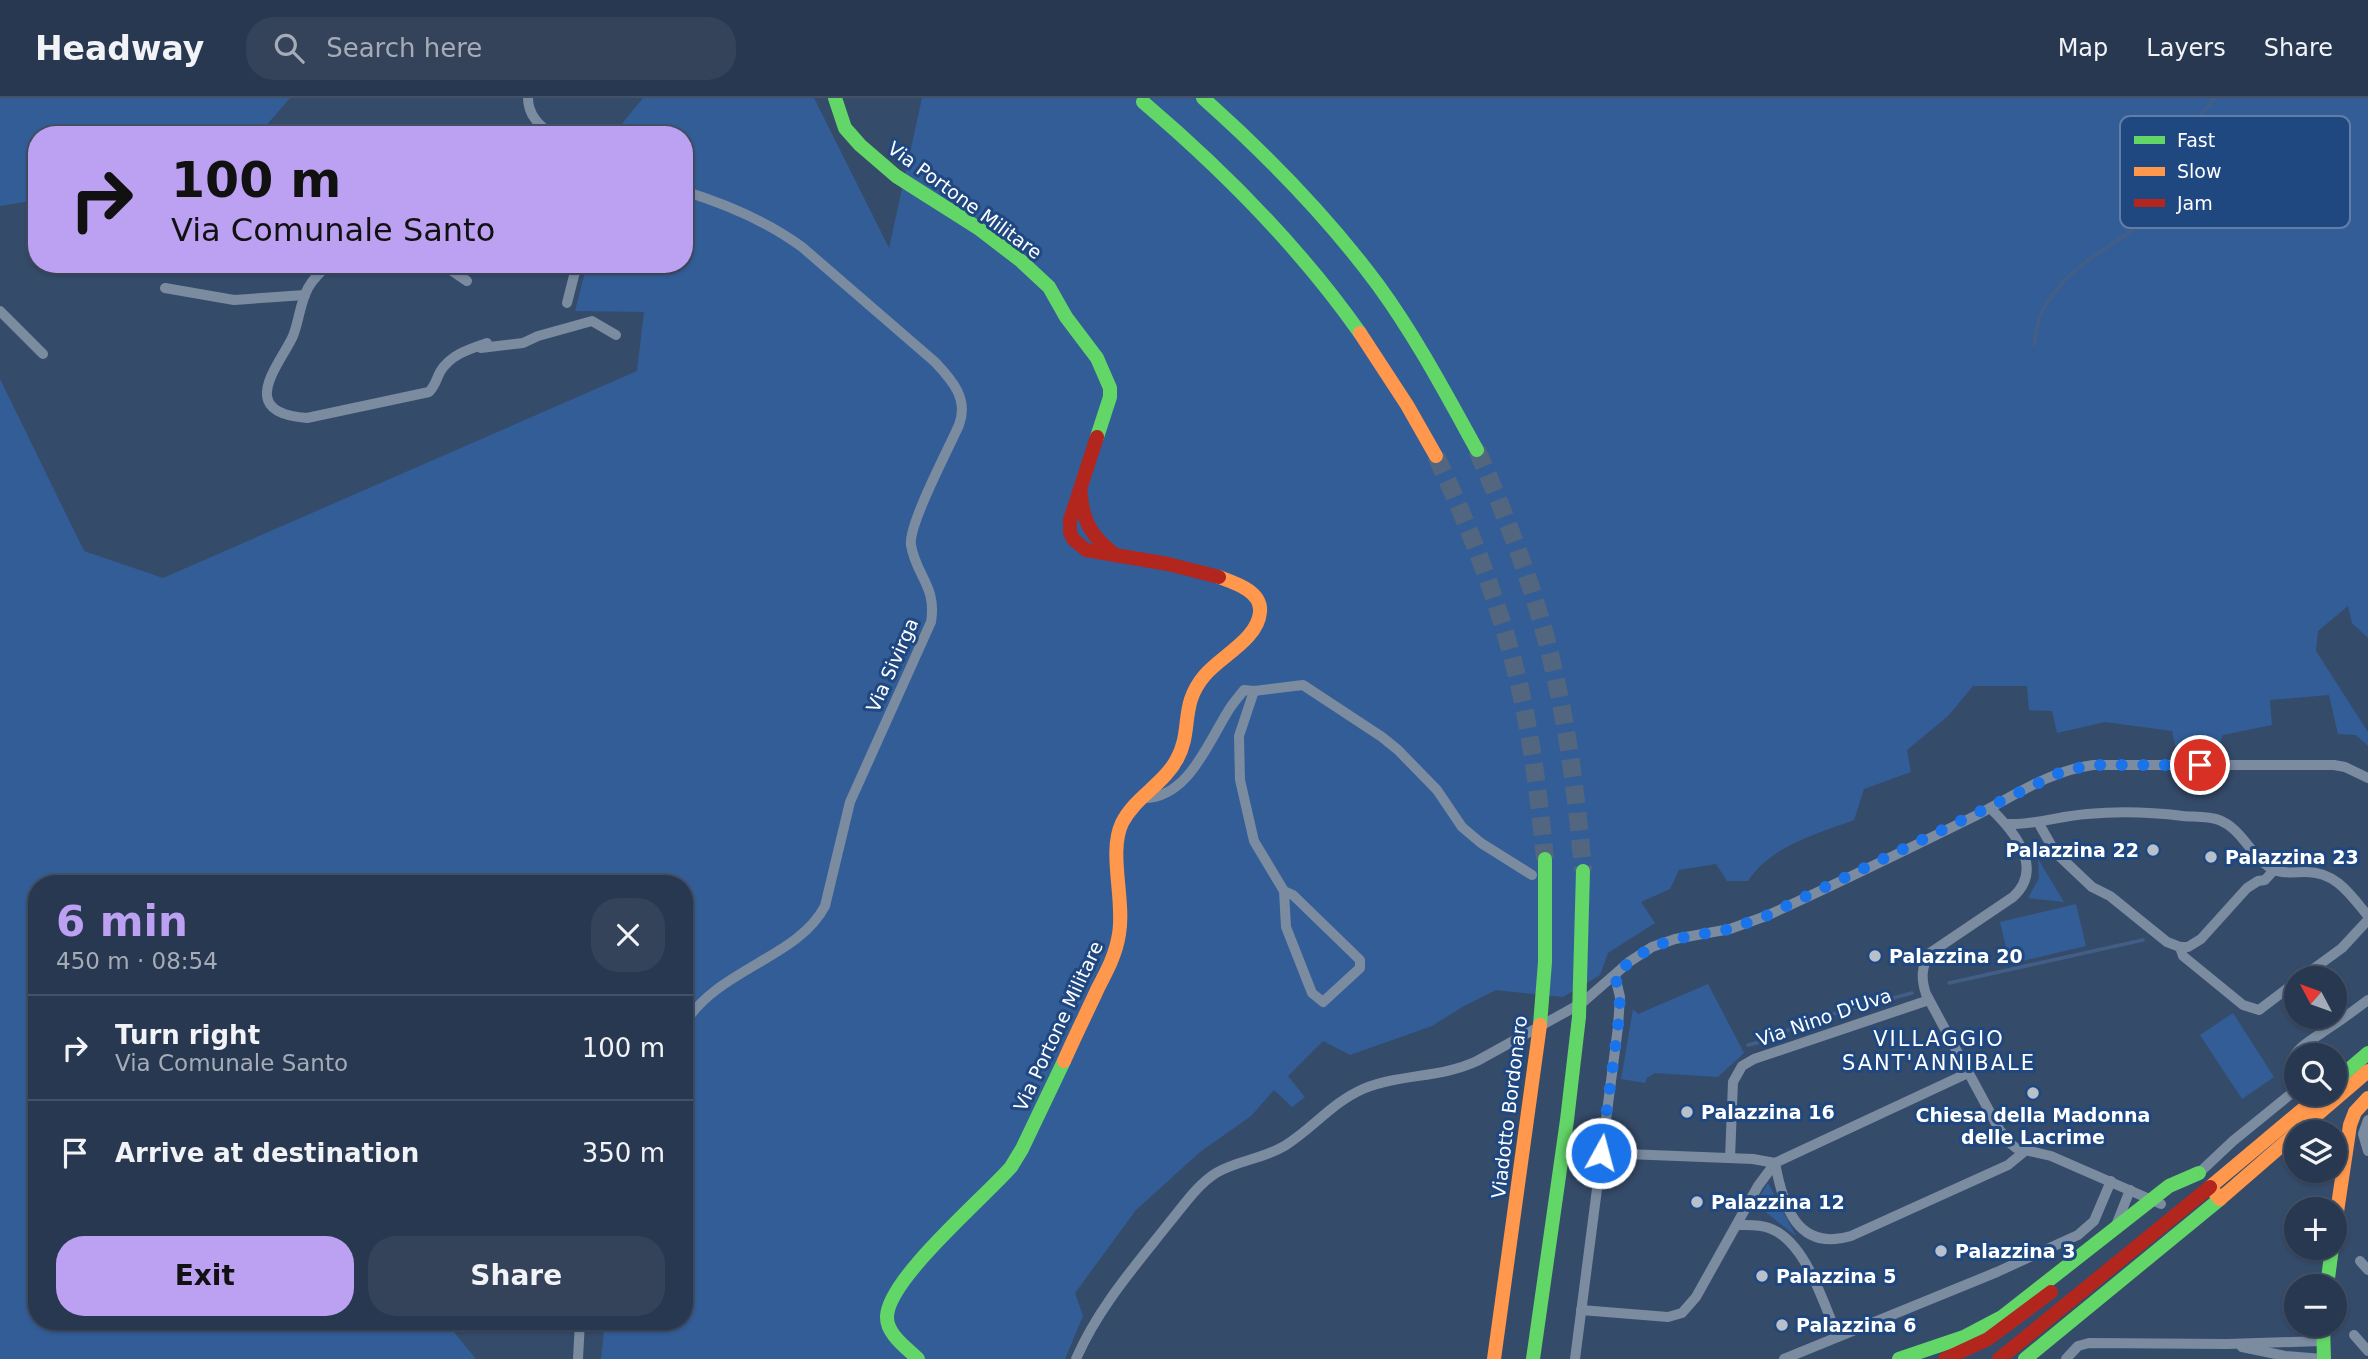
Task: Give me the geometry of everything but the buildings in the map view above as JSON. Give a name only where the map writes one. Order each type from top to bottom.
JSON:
[{"type":"main road","name":"Via Portone Militare","points":[[835,98],[845,128],[867,152],[895,176],[978,228],[1038,276],[1097,358],[1110,388],[1110,397],[1082,486],[1081,501],[1084,521],[1101,545],[1114,554],[1226,579],[1251,591],[1262,609],[1261,617],[1253,629],[1210,669],[1198,684],[1187,708],[1181,751],[1177,760],[1141,798],[1121,825],[1116,847],[1122,911],[1119,941],[1022,1149],[1010,1168],[917,1266],[891,1301],[887,1310],[889,1326],[918,1359]]},
{"type":"main road","points":[[1203,98],[1294,184],[1350,248],[1406,326],[1477,450]]},
{"type":"main road","points":[[1143,102],[1211,160],[1266,214],[1303,256],[1376,353],[1436,456]]},
{"type":"main road","name":"Viadotto Bordonaro","points":[[1494,1359],[1541,1016],[1545,962],[1545,859]]},
{"type":"main road","points":[[1533,1359],[1579,1017],[1584,871]]},
{"type":"main road","points":[[2347,1071],[2368,1054]]},
{"type":"main road","points":[[2311,1120],[2368,1071]]},
{"type":"main road","points":[[2339,1197],[2350,1125],[2355,1112],[2368,1098]]},
{"type":"main road","points":[[2025,1359],[2215,1193],[2307,1106]]},
{"type":"main road","points":[[1999,1359],[2284,1142]]},
{"type":"main road","points":[[1945,1359],[1978,1345],[2008,1326],[2179,1180],[2199,1172],[2215,1193]]},
{"type":"main road","points":[[1899,1359],[1989,1326],[2114,1230],[2156,1202]]},
{"type":"main road","points":[[2322,1337],[2324,1359]]},
{"type":"street","points":[[528,98],[528,105],[542,126]]},
{"type":"street","name":"Via Sivirga","points":[[693,194],[749,216],[802,247],[935,362],[953,382],[962,408],[959,425],[916,520],[911,540],[914,558],[931,594],[931,622],[850,802],[825,906],[805,932],[711,993],[693,1011]]},
{"type":"street","points":[[319,273],[305,296],[294,333],[278,360],[267,395],[270,404],[292,417],[307,418],[429,392],[444,366],[466,350],[487,343]]},
{"type":"street","points":[[455,273],[467,281]]},
{"type":"street","points":[[567,303],[575,273]]},
{"type":"street","points":[[165,288],[234,300],[305,296]]},
{"type":"street","points":[[0,311],[43,354]]},
{"type":"street","points":[[466,350],[523,343],[538,336],[592,321],[617,335]]},
{"type":"street","points":[[1141,798],[1155,799],[1175,787],[1204,756],[1229,708],[1244,690],[1303,685],[1398,750],[1437,790],[1462,827],[1481,843],[1531,875]]},
{"type":"street","points":[[1254,691],[1239,736],[1240,780],[1254,841],[1284,891],[1286,927],[1312,993],[1323,1002],[1360,968],[1360,960],[1293,895],[1284,891]]},
{"type":"street","points":[[1076,1359],[1085,1337],[1101,1311],[1203,1182],[1227,1167],[1284,1146],[1346,1098],[1362,1089],[1470,1065],[1566,1014],[1629,962],[1652,947],[1675,939],[1730,929],[1766,916],[2063,771],[2093,765],[2334,765],[2368,778]]},
{"type":"street","points":[[1990,808],[2008,824],[2026,860],[2027,877],[2024,885],[2013,897],[1930,953],[1925,960],[1922,977],[1929,1000],[2004,1137],[2016,1148],[2051,1156],[2156,1202]]},
{"type":"street","points":[[2008,824],[2129,812],[2213,819],[2228,825],[2274,870],[2314,872],[2333,878],[2343,885],[2368,918],[2342,948],[2317,966]]},
{"type":"street","points":[[2038,822],[2054,852],[2092,887],[2110,896],[2167,942],[2180,947],[2188,947],[2201,939],[2247,888],[2265,880],[2274,870]]},
{"type":"street","points":[[2180,947],[2183,956],[2243,1005],[2259,1010],[2284,991]]},
{"type":"street","points":[[1575,1359],[1618,1027],[1620,997],[1615,976]]},
{"type":"street","name":"Via Nino D'Uva","points":[[1730,1158],[1734,1082],[1742,1066],[1754,1059],[1929,1000]]},
{"type":"street","points":[[2306,1043],[2368,1000]]},
{"type":"street","points":[[1581,1310],[1661,1318],[1682,1312],[1696,1297],[1758,1186],[1776,1163],[1968,1073]]},
{"type":"street","points":[[2199,1172],[2284,1100]]},
{"type":"street","points":[[2368,1121],[2364,1134],[2368,1151]]},
{"type":"street","points":[[1776,1163],[1787,1203],[1798,1226],[1810,1235],[1834,1239],[1851,1236],[2008,1165],[2025,1151]]},
{"type":"street","points":[[1601,1153],[1730,1158],[1776,1163]]},
{"type":"street","points":[[1784,1359],[1997,1272],[2078,1235],[2094,1221],[2110,1181]]},
{"type":"street","points":[[2114,1230],[2130,1190]]},
{"type":"street","points":[[1737,1225],[1770,1228],[1794,1244],[1838,1337]]},
{"type":"street","points":[[2360,1261],[2368,1270]]},
{"type":"street","points":[[578,1359],[580,1330]]},
{"type":"street","points":[[2354,1335],[2368,1351]]},
{"type":"street","points":[[2066,1359],[2078,1346],[2089,1343],[2227,1344],[2322,1341]]},
{"type":"street","points":[[2227,1344],[2285,1356],[2324,1359]]},
{"type":"shaded area","points":[[0,98],[290,98],[266,126],[28,126],[28,201],[0,206]]},
{"type":"shaded area","points":[[643,98],[814,98],[889,248],[922,98],[2368,98],[2368,638],[2352,623],[2348,606],[2318,631],[2316,651],[2368,732],[2368,746],[2356,735],[2338,734],[2329,695],[2270,700],[2272,725],[2223,735],[2216,752],[2177,753],[2172,731],[2105,722],[2057,733],[2052,711],[2029,710],[2027,686],[1973,686],[1948,716],[1907,750],[1911,772],[1864,789],[1854,820],[1781,850],[1757,869],[1748,881],[1727,881],[1716,864],[1679,870],[1670,889],[1641,902],[1655,923],[1608,953],[1600,975],[1563,997],[1496,990],[1432,1026],[1350,1055],[1323,1041],[1288,1076],[1305,1097],[1292,1107],[1274,1090],[1251,1116],[1200,1152],[1136,1210],[1075,1293],[1083,1316],[1065,1359],[601,1359],[604,1330],[693,1330],[693,875],[28,875],[28,1330],[452,1330],[476,1359],[0,1359],[0,379],[84,551],[163,578],[637,371],[644,312],[575,311],[585,273],[693,273],[693,126],[621,125]]},
{"type":"shaded area","points":[[2038,859],[2064,902],[2028,898],[2039,878]]},
{"type":"shaded area","points":[[2076,904],[2086,946],[2010,964],[2000,922]]},
{"type":"shaded area","points":[[1708,984],[1744,1053],[1718,1077],[1655,1073],[1647,1078],[1645,1083],[1621,1079],[1633,1009],[1638,1014]]},
{"type":"shaded area","points":[[2233,1013],[2274,1077],[2242,1099],[2200,1035]]},
{"type":"shaded area","points":[[1768,1183],[1796,1236],[1755,1204]]},
{"type":"waterway","points":[[2200,116],[2215,98]]},
{"type":"waterway","points":[[2034,345],[2041,314],[2061,285],[2072,273],[2134,228]]},
{"type":"waterway","points":[[1949,983],[2143,940]]},
{"type":"waterway","points":[[1748,1045],[1776,1038],[1791,1028],[1814,1019],[1912,993]]},
{"type":"tunnel","points":[[1477,450],[1521,558],[1550,654],[1568,746],[1583,871]]},
{"type":"tunnel","points":[[1436,456],[1483,566],[1510,651],[1531,746],[1545,859]]},
{"type":"traffic: fast","points":[[835,98],[845,128],[860,145],[896,176],[978,228],[1021,261],[1049,287],[1066,317],[1097,358],[1110,388],[1110,397],[1097,437]]},
{"type":"traffic: fast","points":[[1203,98],[1295,187],[1358,259],[1405,325],[1477,450]]},
{"type":"traffic: fast","points":[[1143,102],[1259,210],[1311,269],[1360,333]]},
{"type":"traffic: fast","points":[[1540,1025],[1545,962],[1545,859]]},
{"type":"traffic: fast","points":[[1533,1359],[1579,1017],[1583,871]]},
{"type":"traffic: fast","points":[[2347,1071],[2368,1053]]},
{"type":"traffic: fast","points":[[918,1359],[890,1329],[887,1316],[892,1300],[920,1260],[1011,1167],[1064,1061]]},
{"type":"traffic: fast","points":[[1899,1359],[1964,1337],[2002,1317],[2169,1186],[2199,1173]]},
{"type":"traffic: fast","points":[[2025,1359],[2220,1199]]},
{"type":"traffic: fast","points":[[2329,1274],[2330,1260]]},
{"type":"traffic: fast","points":[[2323,1337],[2324,1359]]},
{"type":"traffic: slow","points":[[1360,333],[1407,405],[1436,456]]},
{"type":"traffic: slow","points":[[1064,1061],[1108,969],[1118,941],[1120,906],[1116,848],[1122,823],[1177,759],[1182,748],[1189,707],[1197,686],[1212,668],[1246,639],[1258,622],[1259,605],[1252,593],[1219,577]]},
{"type":"traffic: slow","points":[[1494,1359],[1540,1025]]},
{"type":"traffic: slow","points":[[2311,1120],[2368,1071]]},
{"type":"traffic: slow","points":[[2339,1197],[2350,1125],[2355,1112],[2368,1098]]},
{"type":"traffic: slow","points":[[2210,1187],[2307,1106]]},
{"type":"traffic: slow","points":[[2215,1193],[2220,1199],[2284,1143]]},
{"type":"traffic: jam","points":[[1097,437],[1070,520],[1073,539],[1086,550],[1168,564],[1219,577]]},
{"type":"traffic: jam","points":[[1081,494],[1086,520],[1099,541],[1113,553]]},
{"type":"traffic: jam","points":[[1999,1359],[2210,1187]]},
{"type":"traffic: jam","points":[[1945,1359],[1988,1339],[2051,1292]]},
{"type":"place","name":"Palazzina 22","points":[[2153,850]]},
{"type":"place","name":"Palazzina 23","points":[[2211,857]]},
{"type":"place","name":"Palazzina 20","points":[[1875,956]]},
{"type":"place","name":"Chiesa della Madonna delle Lacrime","points":[[2033,1093]]},
{"type":"place","name":"Palazzina 16","points":[[1687,1112]]},
{"type":"place","name":"Palazzina 12","points":[[1697,1202]]},
{"type":"place","name":"Palazzina 3","points":[[1941,1251]]},
{"type":"place","name":"Palazzina 5","points":[[1762,1276]]},
{"type":"place","name":"Palazzina 6","points":[[1782,1325]]},
{"type":"district","name":"VILLAGGIO SANT'ANNIBALE","points":[[1939,1051]]},
{"type":"route","points":[[1601,1153],[1618,1027],[1620,997],[1615,976],[1640,953],[1675,939],[1753,922],[2063,771],[2093,765],[2200,765]]}]
